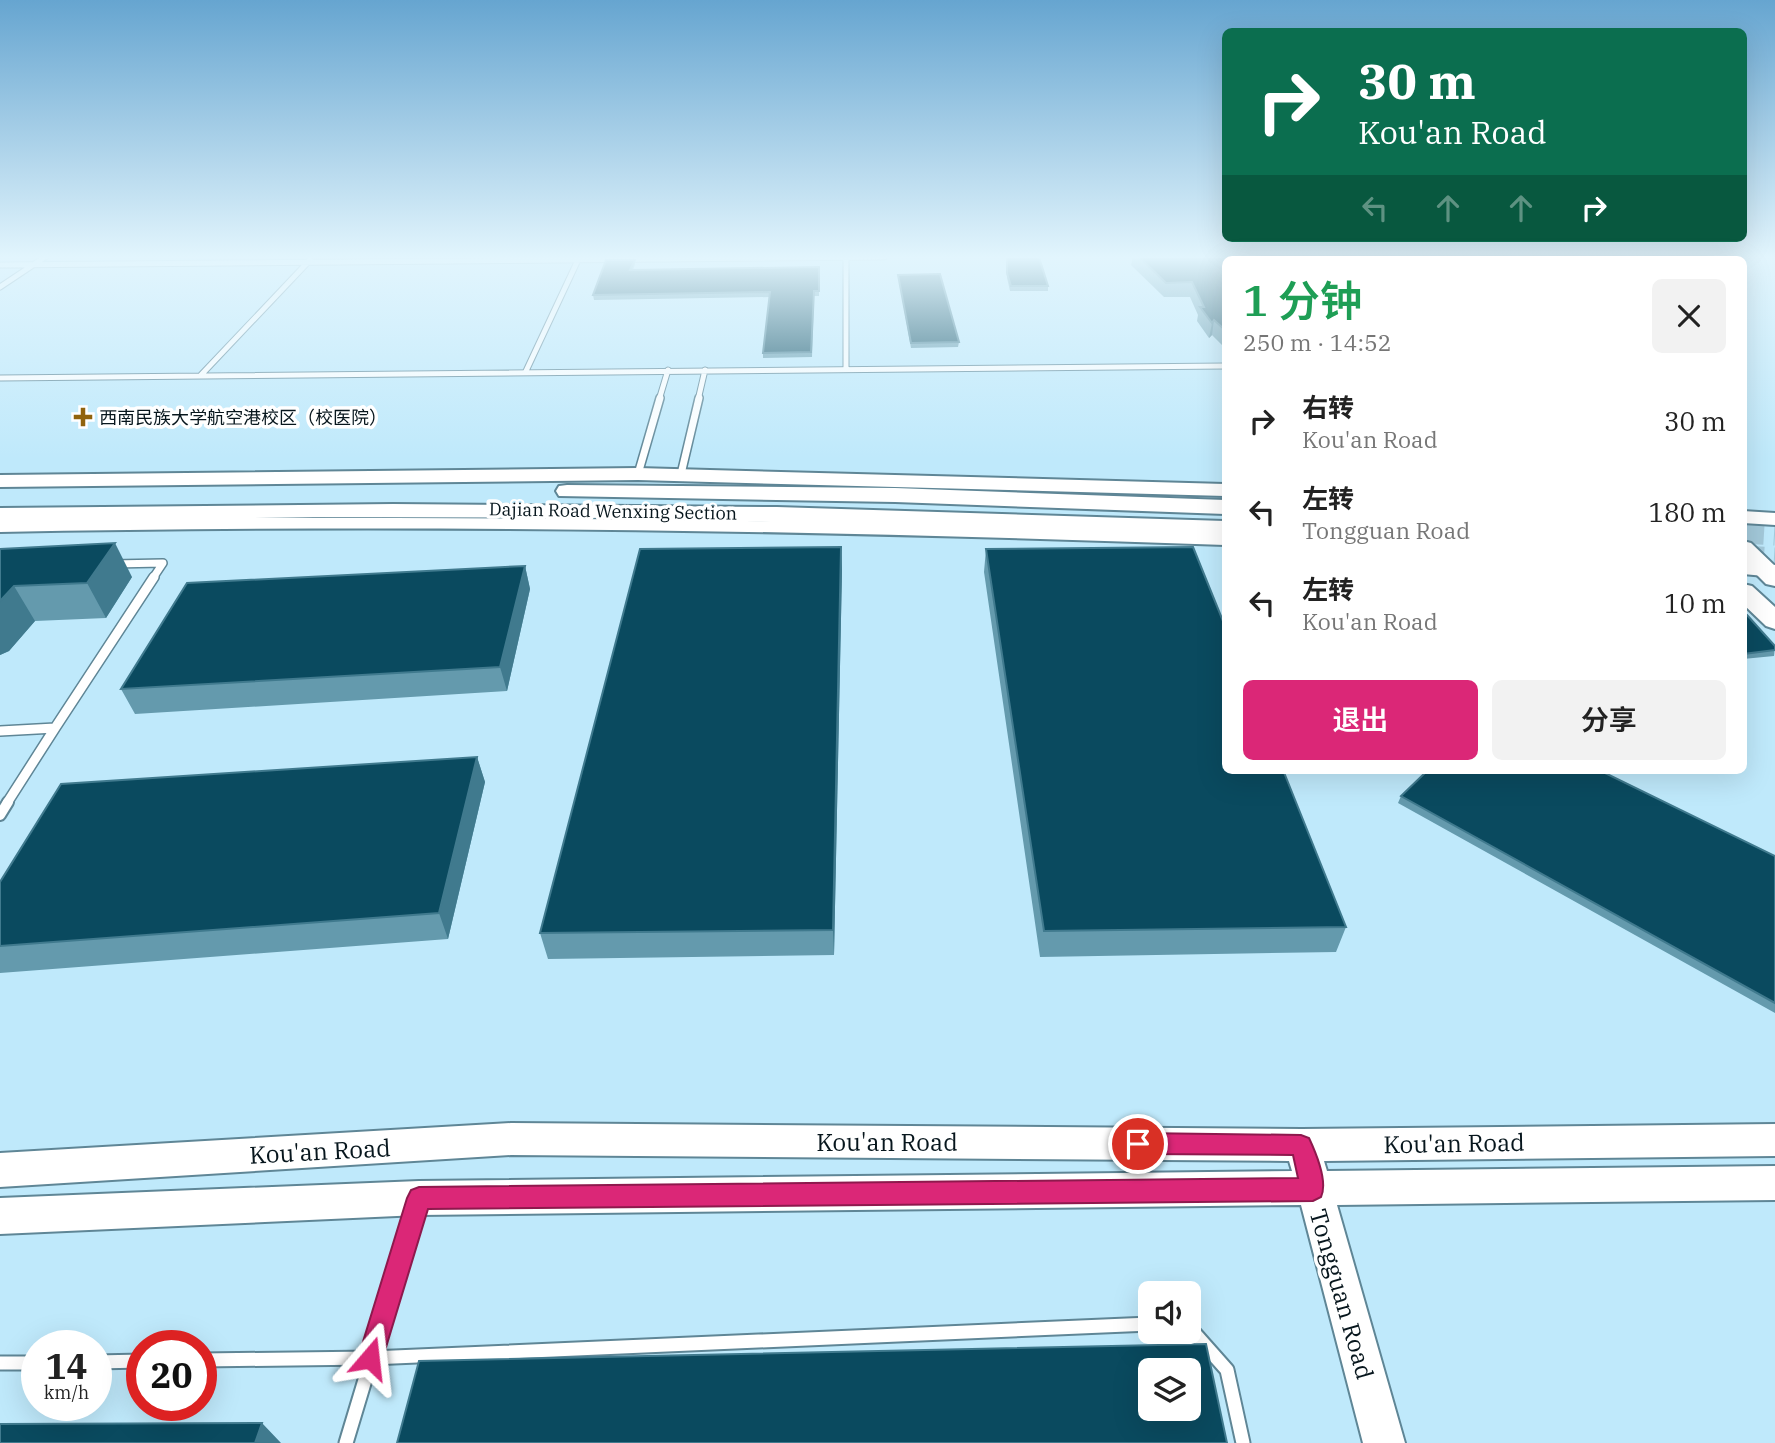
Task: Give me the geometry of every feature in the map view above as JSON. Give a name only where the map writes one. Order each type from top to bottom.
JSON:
[{"type":"main road","name":"Dajian Road Wenxing Section","points":[[0,497],[644,491],[895,495],[1222,507]]},
{"type":"main road","name":"Dajian Road Wenxing Section","points":[[0,515],[615,510],[852,514],[1222,528]]},
{"type":"main road","points":[[1747,552],[1765,572]]},
{"type":"main road","points":[[1747,595],[1775,621]]},
{"type":"street","points":[[0,481],[681,474],[1222,490]]},
{"type":"street","points":[[1747,517],[1775,519]]},
{"type":"street","points":[[0,526],[145,523],[699,524],[1222,539]]},
{"type":"street","name":"Kou'an Road","points":[[0,1170],[511,1139],[1301,1145],[1775,1140]]},
{"type":"street","name":"Tongguan Road","points":[[1301,1145],[1384,1443]]},
{"type":"street","name":"Kou'an Road","points":[[0,1216],[419,1198],[1775,1183]]},
{"type":"lane","points":[[201,375],[249,324]]},
{"type":"lane","points":[[526,371],[548,324]]},
{"type":"lane","points":[[846,324],[846,369]]},
{"type":"lane","points":[[0,378],[1222,366]]},
{"type":"lane","points":[[638,474],[668,370]]},
{"type":"lane","points":[[681,474],[705,370]]},
{"type":"lane","points":[[0,815],[163,563],[109,564]]},
{"type":"lane","points":[[0,731],[55,728]]},
{"type":"lane","points":[[346,1443],[419,1198]]},
{"type":"lane","points":[[217,1360],[370,1358],[1138,1325]]},
{"type":"lane","points":[[1201,1341],[1227,1370],[1243,1443]]},
{"type":"lane","points":[[0,1363],[21,1363]]},
{"type":"building","points":[[766,324],[812,324],[811,352],[763,353]]},
{"type":"building","points":[[907,324],[954,324],[959,342],[911,343]]},
{"type":"building","points":[[115,543],[87,583],[14,586],[0,601],[0,549]]},
{"type":"building","points":[[841,547],[833,930],[540,933],[640,549]]},
{"type":"building","points":[[1193,547],[1222,619],[1222,774],[1285,774],[1346,927],[1044,931],[986,549]]},
{"type":"building","points":[[525,566],[500,667],[121,689],[187,583]]},
{"type":"building","points":[[1747,615],[1775,646],[1775,650],[1747,654]]},
{"type":"building","points":[[477,757],[439,913],[0,946],[0,882],[61,784]]},
{"type":"building","points":[[1424,774],[1607,774],[1775,856],[1775,1003],[1401,796]]},
{"type":"building","points":[[1206,1344],[1227,1443],[397,1443],[419,1361]]},
{"type":"building","points":[[262,1423],[255,1443],[0,1443],[0,1424]]},
{"type":"tunnel","points":[[1747,533],[1775,535]]},
{"type":"tunnel","points":[[1747,556],[1775,558]]},
{"type":"place","name":"西南民族大学航空港校区（校医院）","points":[[83,417]]},
{"type":"route","points":[[370,1358],[419,1198],[1313,1189],[1301,1145],[1138,1144]]}]
